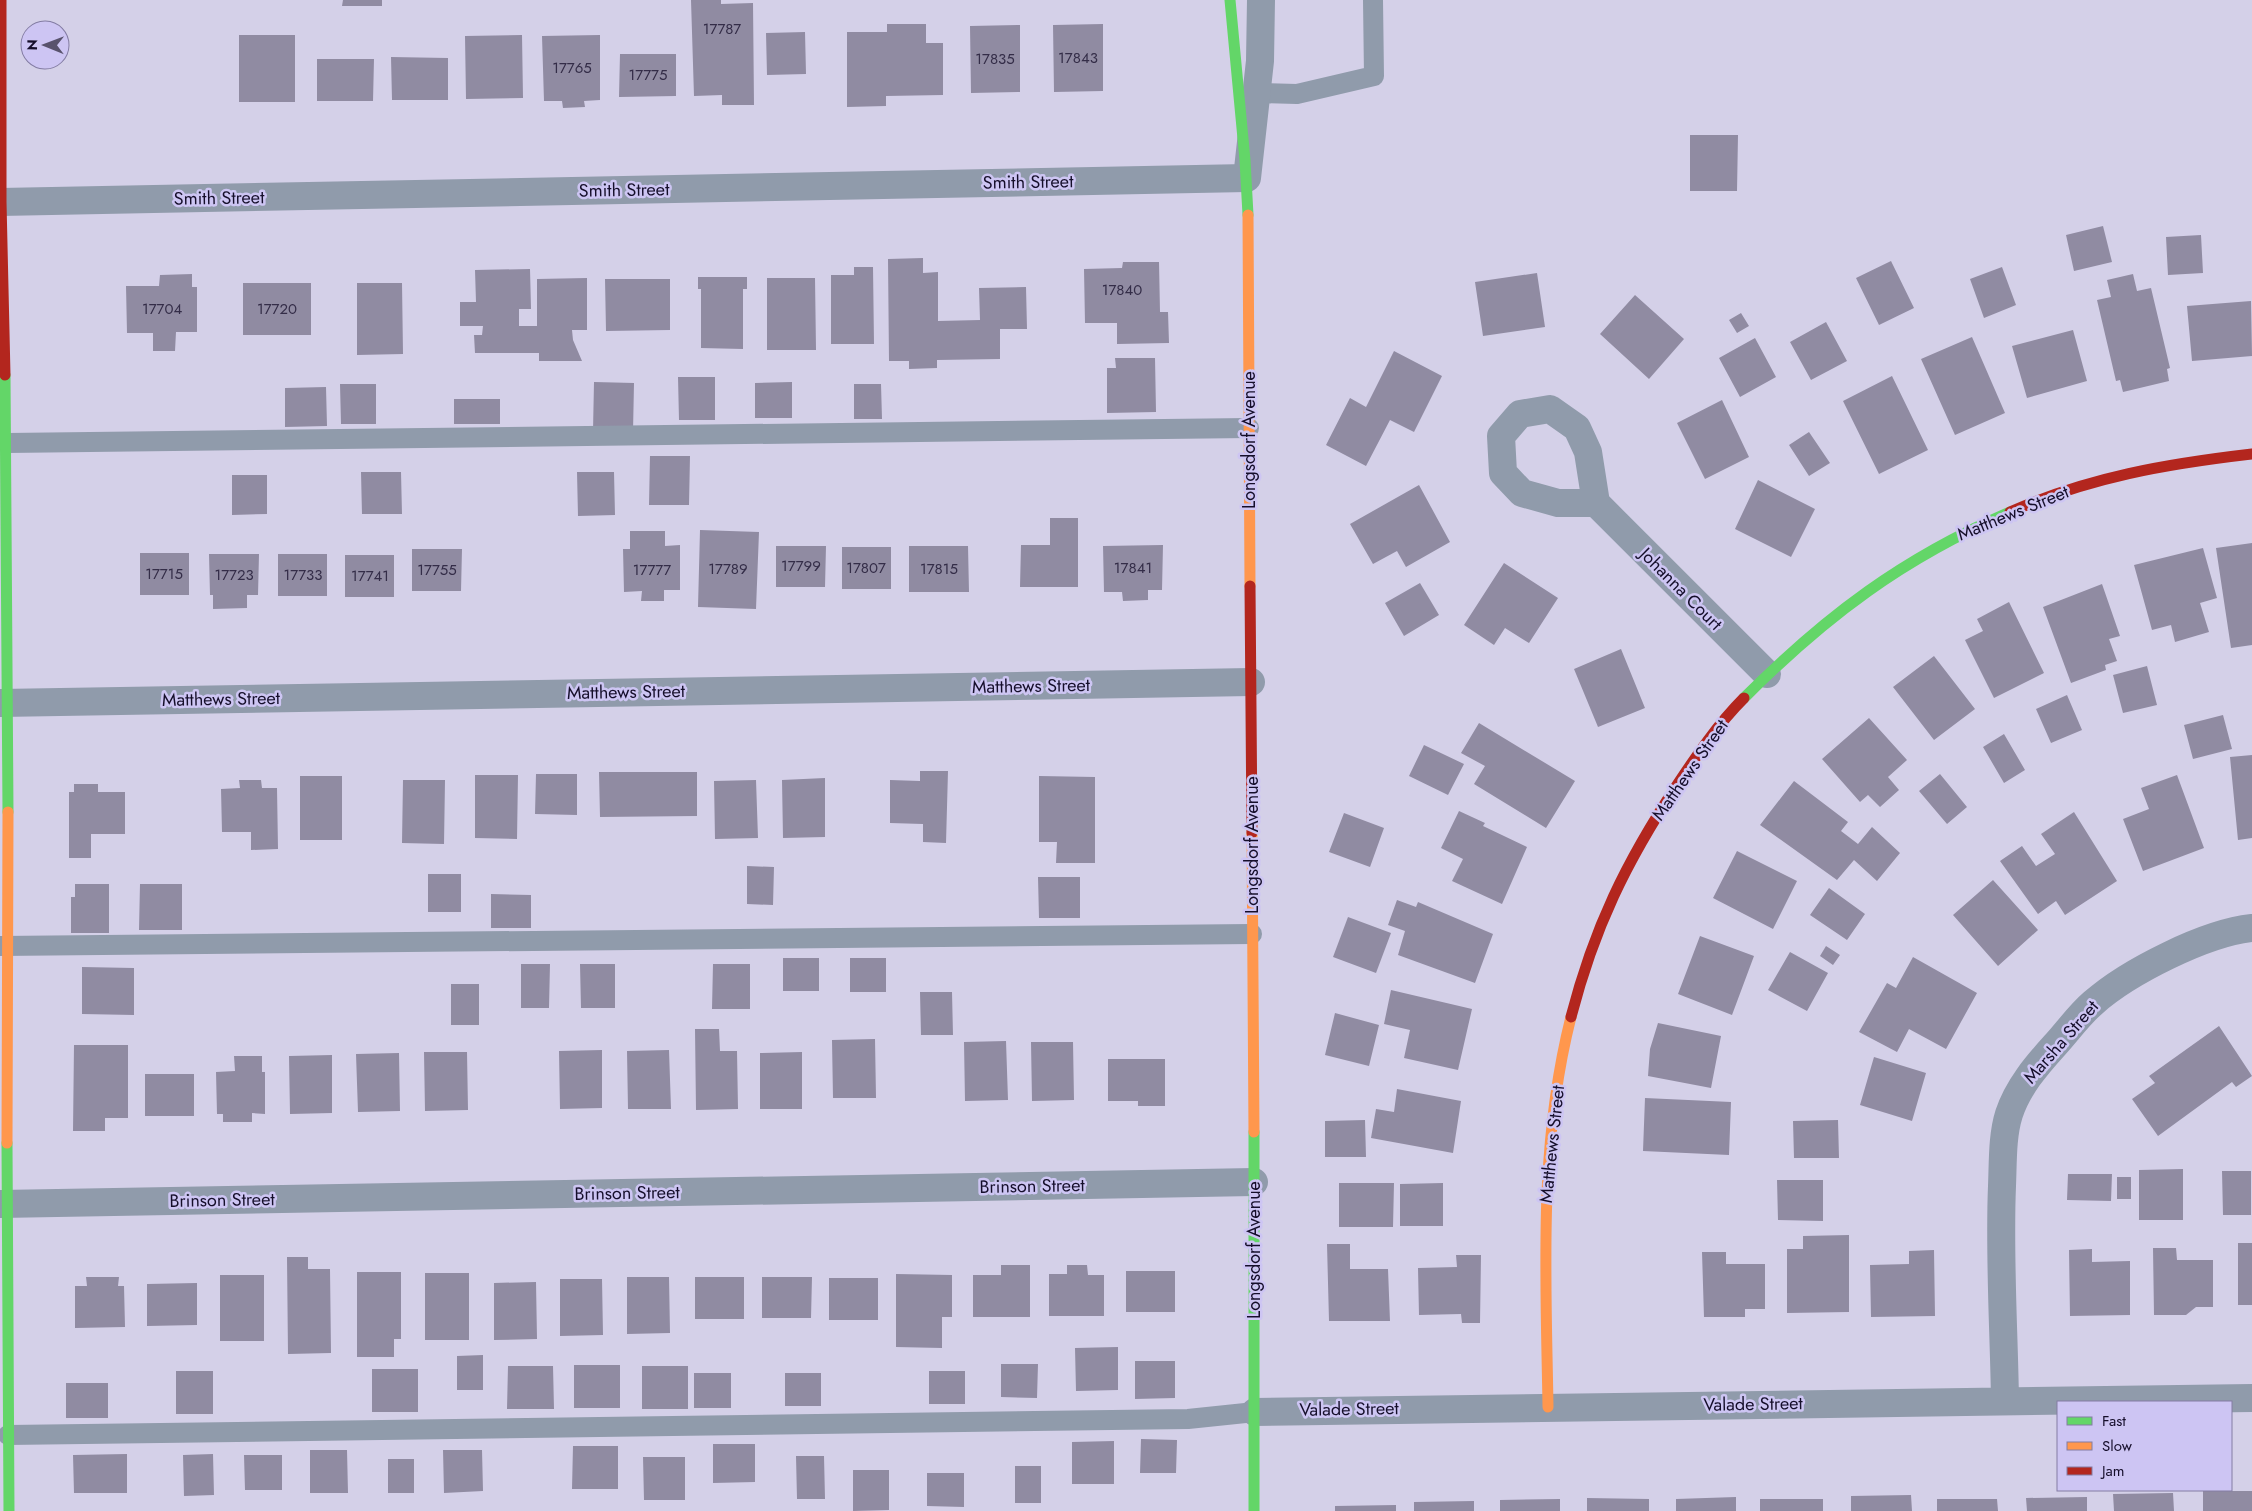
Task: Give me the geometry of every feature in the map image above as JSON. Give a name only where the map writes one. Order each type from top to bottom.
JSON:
[{"type":"street","points":[[1,0],[0,202],[7,443],[4,703],[3,1204],[9,1511]]},
{"type":"street","name":"Longsdorf Avenue","points":[[1230,0],[1234,61],[1247,178],[1254,1182],[1254,1511]]},
{"type":"street","name":"Longsdorf Avenue","points":[[1247,178],[1260,61],[1261,0]]},
{"type":"street","name":"Smith Street","points":[[0,202],[1247,178]]},
{"type":"street","name":"Matthews Street","points":[[1548,1407],[1545,1232],[1546,1163],[1554,1097],[1576,997],[1594,940],[1616,888],[1646,832],[1703,746],[1733,709],[1766,674],[1857,596],[1920,556],[1971,527],[2040,499],[2094,480],[2148,469],[2252,454]]},
{"type":"street","name":"Johanna Court","points":[[1596,503],[1766,674]]},
{"type":"street","name":"Matthews Street","points":[[4,703],[1251,682]]},
{"type":"street","name":"Marsha Street","points":[[2005,1401],[2001,1215],[2003,1156],[2008,1115],[2020,1090],[2033,1070],[2092,1004],[2120,983],[2148,965],[2201,942],[2252,928]]},
{"type":"street","name":"Brinson Street","points":[[3,1204],[1254,1182]]},
{"type":"street","name":"Valade Street","points":[[1255,1412],[2252,1398]]},
{"type":"lane","points":[[1256,93],[1297,94],[1374,76],[1373,0]]},
{"type":"lane","points":[[7,443],[1249,428]]},
{"type":"lane","points":[[4,946],[1252,934]]},
{"type":"lane","points":[[8,1435],[1178,1419],[1255,1412]]},
{"type":"building","points":[[343,0],[382,0],[382,6],[342,6]]},
{"type":"building","points":[[691,0],[721,0],[721,4],[753,3],[754,105],[722,105],[722,95],[694,96]]},
{"type":"building","points":[[887,24],[926,24],[926,43],[943,43],[943,95],[886,96],[886,106],[847,107],[847,32],[887,32]]},
{"type":"building","points":[[1103,24],[1103,91],[1054,92],[1053,25]]},
{"type":"building","points":[[1020,25],[1020,92],[971,93],[970,26]]},
{"type":"building","points":[[805,32],[806,74],[767,75],[766,33]]},
{"type":"building","points":[[239,35],[295,35],[295,102],[239,102]]},
{"type":"building","points":[[522,35],[523,98],[466,99],[465,36]]},
{"type":"building","points":[[600,35],[600,100],[584,101],[585,107],[563,108],[562,101],[544,101],[542,36]]},
{"type":"building","points":[[620,54],[676,54],[676,96],[619,97]]},
{"type":"building","points":[[391,57],[448,58],[448,100],[392,100]]},
{"type":"building","points":[[317,59],[374,59],[373,101],[317,101]]},
{"type":"building","points":[[1690,135],[1738,135],[1737,191],[1690,191]]},
{"type":"building","points":[[2103,226],[2112,262],[2074,271],[2066,235]]},
{"type":"building","points":[[2201,235],[2203,273],[2168,275],[2166,237]]},
{"type":"building","points":[[923,258],[923,273],[938,272],[938,321],[980,320],[979,288],[1026,287],[1027,329],[1000,329],[1000,359],[937,360],[937,368],[909,369],[909,361],[889,361],[888,259]]},
{"type":"building","points":[[1891,261],[1914,308],[1879,325],[1856,278]]},
{"type":"building","points":[[1123,262],[1159,262],[1160,312],[1168,312],[1169,343],[1117,344],[1117,323],[1085,323],[1084,269],[1122,268]]},
{"type":"building","points":[[854,267],[873,267],[874,344],[831,344],[831,275],[854,275]]},
{"type":"building","points":[[2002,267],[2016,305],[1984,318],[1970,279]]},
{"type":"building","points":[[530,269],[531,309],[519,309],[519,326],[537,326],[537,279],[587,278],[587,330],[572,330],[573,340],[582,361],[539,361],[539,353],[475,353],[474,335],[482,335],[483,326],[460,326],[460,302],[476,302],[475,270]]},
{"type":"building","points":[[1537,273],[1545,327],[1483,336],[1475,282]]},
{"type":"building","points":[[192,274],[192,287],[197,287],[197,332],[176,332],[175,351],[153,351],[153,333],[127,333],[126,286],[159,286],[160,275]]},
{"type":"building","points":[[2133,274],[2137,291],[2151,288],[2170,368],[2167,369],[2169,381],[2123,392],[2120,380],[2116,381],[2097,300],[2111,297],[2107,280]]},
{"type":"building","points":[[698,277],[747,277],[747,289],[743,289],[743,349],[701,348],[701,289],[698,289]]},
{"type":"building","points":[[767,278],[815,278],[816,350],[767,350]]},
{"type":"building","points":[[605,279],[670,279],[670,330],[606,331]]},
{"type":"building","points":[[243,283],[311,283],[311,335],[243,335]]},
{"type":"building","points":[[357,283],[402,283],[403,354],[357,355]]},
{"type":"building","points":[[1635,295],[1684,339],[1649,379],[1600,334]]},
{"type":"building","points":[[2251,301],[2252,356],[2192,361],[2187,306]]},
{"type":"building","points":[[1741,313],[1749,326],[1737,333],[1729,320]]},
{"type":"building","points":[[1826,322],[1847,361],[1811,380],[1790,342]]},
{"type":"building","points":[[2073,330],[2087,381],[2027,398],[2012,346]]},
{"type":"building","points":[[1972,337],[2005,413],[1955,435],[1921,359]]},
{"type":"building","points":[[1755,338],[1776,377],[1740,397],[1719,358]]},
{"type":"building","points":[[1394,351],[1442,376],[1414,432],[1390,420],[1366,466],[1326,445],[1350,398],[1366,407]]},
{"type":"building","points":[[1115,358],[1155,358],[1156,412],[1107,413],[1107,368],[1116,368]]},
{"type":"building","points":[[1892,376],[1928,450],[1879,474],[1843,401]]},
{"type":"building","points":[[678,377],[715,377],[715,420],[679,420]]},
{"type":"building","points":[[594,382],[634,383],[633,432],[593,431]]},
{"type":"building","points":[[792,382],[792,418],[755,418],[755,383]]},
{"type":"building","points":[[340,384],[376,384],[376,424],[341,424]]},
{"type":"building","points":[[854,384],[881,384],[882,419],[854,419]]},
{"type":"building","points":[[326,387],[327,426],[285,427],[285,388]]},
{"type":"building","points":[[454,399],[500,399],[500,424],[454,424]]},
{"type":"building","points":[[1722,400],[1749,457],[1705,479],[1677,423]]},
{"type":"building","points":[[1809,432],[1830,463],[1809,476],[1789,445]]},
{"type":"building","points":[[650,456],[690,456],[689,505],[649,505]]},
{"type":"building","points":[[361,472],[401,472],[402,514],[362,514]]},
{"type":"building","points":[[577,472],[614,472],[615,515],[578,516]]},
{"type":"building","points":[[232,475],[267,475],[267,514],[232,515]]},
{"type":"building","points":[[1758,480],[1815,509],[1791,557],[1735,529]]},
{"type":"building","points":[[1419,485],[1450,542],[1406,567],[1397,551],[1373,564],[1350,524]]},
{"type":"building","points":[[1050,518],[1078,518],[1078,587],[1020,587],[1021,545],[1050,545]]},
{"type":"building","points":[[700,530],[759,532],[756,609],[698,607]]},
{"type":"building","points":[[630,531],[665,531],[665,546],[680,545],[680,590],[664,590],[664,601],[641,601],[642,591],[624,592],[623,549],[630,549]]},
{"type":"building","points":[[2252,543],[2252,645],[2231,648],[2216,548]]},
{"type":"building","points":[[1163,545],[1162,590],[1148,590],[1148,600],[1123,601],[1122,592],[1104,592],[1103,546]]},
{"type":"building","points":[[776,546],[826,546],[825,587],[776,587]]},
{"type":"building","points":[[909,546],[968,546],[969,592],[909,592]]},
{"type":"building","points":[[842,547],[891,547],[891,589],[842,589]]},
{"type":"building","points":[[2203,548],[2217,598],[2200,603],[2209,632],[2175,642],[2171,625],[2152,630],[2134,565]]},
{"type":"building","points":[[412,549],[462,549],[461,591],[412,591]]},
{"type":"building","points":[[140,553],[189,553],[189,595],[140,595]]},
{"type":"building","points":[[209,554],[259,554],[258,595],[247,595],[247,608],[213,609],[213,595],[210,595]]},
{"type":"building","points":[[278,554],[327,554],[327,596],[278,596]]},
{"type":"building","points":[[345,555],[394,555],[394,597],[345,597]]},
{"type":"building","points":[[1504,563],[1558,598],[1529,643],[1505,628],[1494,645],[1464,625]]},
{"type":"building","points":[[1420,583],[1439,615],[1404,636],[1385,603]]},
{"type":"building","points":[[2102,584],[2120,636],[2109,639],[2117,661],[2105,665],[2106,670],[2071,683],[2043,607]]},
{"type":"building","points":[[2009,602],[2044,673],[1994,698],[1965,640],[1983,631],[1977,619]]},
{"type":"building","points":[[1621,649],[1645,708],[1598,727],[1574,669]]},
{"type":"building","points":[[1934,656],[1975,709],[1934,740],[1893,687]]},
{"type":"building","points":[[2147,666],[2157,705],[2123,713],[2113,675]]},
{"type":"building","points":[[2067,695],[2082,730],[2051,743],[2036,709]]},
{"type":"building","points":[[2223,715],[2232,749],[2193,759],[2184,725]]},
{"type":"building","points":[[1869,718],[1907,760],[1888,777],[1899,790],[1880,807],[1868,795],[1860,802],[1822,759]]},
{"type":"building","points":[[1479,723],[1575,781],[1546,828],[1474,784],[1485,766],[1461,753]]},
{"type":"building","points":[[2004,734],[2025,770],[2004,783],[1983,747]]},
{"type":"building","points":[[1424,745],[1464,764],[1448,795],[1409,776]]},
{"type":"building","points":[[2252,755],[2252,838],[2238,840],[2230,757]]},
{"type":"building","points":[[920,771],[948,771],[946,843],[923,842],[923,824],[890,823],[890,780],[920,781]]},
{"type":"building","points":[[599,772],[697,772],[697,816],[600,817]]},
{"type":"building","points":[[536,774],[577,774],[577,815],[535,814]]},
{"type":"building","points":[[1940,774],[1967,807],[1947,824],[1919,791]]},
{"type":"building","points":[[475,775],[518,775],[517,839],[475,838]]},
{"type":"building","points":[[2177,775],[2204,848],[2143,871],[2123,819],[2149,809],[2141,788]]},
{"type":"building","points":[[300,776],[342,776],[342,840],[300,840]]},
{"type":"building","points":[[1039,776],[1095,777],[1095,863],[1056,863],[1057,842],[1039,842]]},
{"type":"building","points":[[825,778],[825,837],[783,838],[782,780]]},
{"type":"building","points":[[239,780],[261,780],[262,788],[277,788],[278,849],[251,850],[251,832],[222,832],[221,789],[240,788]]},
{"type":"building","points":[[403,780],[445,780],[444,844],[402,843]]},
{"type":"building","points":[[756,780],[758,838],[715,839],[714,781]]},
{"type":"building","points":[[1794,781],[1848,822],[1841,831],[1858,844],[1872,827],[1900,853],[1877,881],[1854,860],[1837,880],[1760,825]]},
{"type":"building","points":[[74,784],[98,784],[98,792],[125,792],[125,834],[91,834],[91,858],[69,858],[69,792],[74,792]]},
{"type":"building","points":[[1459,811],[1485,823],[1483,826],[1527,847],[1502,904],[1452,881],[1463,859],[1441,848]]},
{"type":"building","points":[[2074,812],[2117,881],[2065,915],[2056,901],[2038,914],[2000,861],[2022,846],[2036,866],[2055,854],[2041,834]]},
{"type":"building","points":[[1344,813],[1384,828],[1370,867],[1329,852]]},
{"type":"building","points":[[1737,851],[1797,881],[1773,929],[1713,898]]},
{"type":"building","points":[[747,866],[774,867],[773,905],[747,904]]},
{"type":"building","points":[[428,874],[461,874],[461,912],[428,912]]},
{"type":"building","points":[[1038,877],[1080,877],[1080,918],[1039,918]]},
{"type":"building","points":[[1993,880],[2038,930],[1998,966],[1953,915]]},
{"type":"building","points":[[75,884],[109,884],[109,933],[71,933],[71,897],[75,897]]},
{"type":"building","points":[[140,884],[182,884],[182,930],[139,930]]},
{"type":"building","points":[[1829,888],[1865,914],[1847,940],[1810,915]]},
{"type":"building","points":[[491,894],[531,895],[531,928],[491,928]]},
{"type":"building","points":[[1397,900],[1416,907],[1418,902],[1493,934],[1475,983],[1398,955],[1405,931],[1388,925]]},
{"type":"building","points":[[1348,917],[1391,933],[1376,973],[1333,957]]},
{"type":"building","points":[[1700,936],[1754,956],[1732,1015],[1678,994]]},
{"type":"building","points":[[1826,946],[1840,955],[1833,965],[1820,956]]},
{"type":"building","points":[[1790,952],[1828,973],[1807,1011],[1768,990]]},
{"type":"building","points":[[1913,957],[1977,993],[1946,1049],[1909,1029],[1897,1052],[1859,1032],[1887,983],[1896,988]]},
{"type":"building","points":[[783,958],[819,958],[819,991],[783,991]]},
{"type":"building","points":[[850,958],[886,958],[886,992],[850,992]]},
{"type":"building","points":[[521,964],[550,964],[549,1008],[521,1008]]},
{"type":"building","points":[[580,964],[615,964],[615,1008],[581,1008]]},
{"type":"building","points":[[713,964],[750,964],[750,1009],[712,1009]]},
{"type":"building","points":[[82,967],[134,968],[134,1015],[82,1014]]},
{"type":"building","points":[[451,984],[479,984],[479,1025],[451,1025]]},
{"type":"building","points":[[1391,990],[1472,1009],[1458,1070],[1404,1058],[1410,1030],[1384,1024]]},
{"type":"building","points":[[920,992],[952,992],[953,1035],[921,1035]]},
{"type":"building","points":[[1335,1013],[1379,1025],[1369,1066],[1325,1055]]},
{"type":"building","points":[[1658,1023],[1721,1036],[1711,1088],[1648,1076],[1650,1049]]},
{"type":"building","points":[[2219,1026],[2252,1076],[2236,1087],[2232,1082],[2158,1136],[2132,1099],[2155,1083],[2149,1076]]},
{"type":"building","points":[[695,1029],[719,1029],[720,1051],[737,1051],[738,1109],[696,1110]]},
{"type":"building","points":[[875,1039],[876,1098],[833,1098],[832,1040]]},
{"type":"building","points":[[1006,1041],[1008,1100],[965,1101],[964,1042]]},
{"type":"building","points":[[1031,1042],[1073,1042],[1074,1100],[1032,1101]]},
{"type":"building","points":[[74,1045],[128,1045],[128,1118],[105,1118],[105,1131],[73,1131]]},
{"type":"building","points":[[602,1050],[602,1108],[560,1109],[559,1051]]},
{"type":"building","points":[[669,1050],[671,1109],[628,1109],[627,1051]]},
{"type":"building","points":[[424,1052],[467,1052],[468,1110],[425,1111]]},
{"type":"building","points":[[802,1052],[802,1109],[760,1109],[760,1053]]},
{"type":"building","points":[[399,1053],[400,1111],[358,1112],[356,1054]]},
{"type":"building","points":[[332,1055],[332,1113],[290,1114],[289,1056]]},
{"type":"building","points":[[234,1056],[262,1056],[262,1072],[265,1072],[265,1114],[252,1113],[252,1122],[223,1122],[223,1114],[217,1114],[216,1072],[235,1071]]},
{"type":"building","points":[[1874,1057],[1926,1073],[1912,1121],[1860,1105]]},
{"type":"building","points":[[1108,1059],[1165,1059],[1165,1106],[1138,1106],[1138,1101],[1108,1101]]},
{"type":"building","points":[[145,1074],[194,1074],[194,1116],[145,1116]]},
{"type":"building","points":[[1397,1089],[1461,1101],[1453,1153],[1371,1138],[1376,1109],[1394,1112]]},
{"type":"building","points":[[1645,1098],[1731,1102],[1729,1155],[1643,1151]]},
{"type":"building","points":[[1365,1120],[1366,1157],[1325,1157],[1325,1121]]},
{"type":"building","points":[[1838,1120],[1839,1158],[1794,1158],[1793,1121]]},
{"type":"building","points":[[2183,1169],[2183,1220],[2139,1220],[2139,1170]]},
{"type":"building","points":[[2222,1171],[2251,1171],[2251,1215],[2223,1215]]},
{"type":"building","points":[[2068,1174],[2112,1174],[2111,1201],[2067,1200]]},
{"type":"building","points":[[2117,1177],[2131,1177],[2131,1199],[2117,1199]]},
{"type":"building","points":[[1777,1180],[1823,1180],[1823,1221],[1778,1220]]},
{"type":"building","points":[[1339,1183],[1394,1183],[1393,1227],[1339,1227]]},
{"type":"building","points":[[1443,1183],[1443,1226],[1400,1226],[1400,1184]]},
{"type":"building","points":[[1849,1235],[1849,1312],[1787,1313],[1787,1249],[1803,1249],[1803,1236]]},
{"type":"building","points":[[2238,1243],[2252,1243],[2252,1305],[2238,1305]]},
{"type":"building","points":[[1327,1244],[1350,1244],[1350,1269],[1388,1269],[1390,1321],[1329,1321]]},
{"type":"building","points":[[2153,1248],[2176,1248],[2177,1260],[2213,1260],[2213,1307],[2196,1307],[2186,1315],[2154,1315]]},
{"type":"building","points":[[2092,1249],[2092,1262],[2130,1261],[2130,1315],[2070,1316],[2069,1250]]},
{"type":"building","points":[[1934,1250],[1935,1316],[1871,1317],[1870,1265],[1909,1264],[1909,1251]]},
{"type":"building","points":[[1702,1252],[1726,1252],[1726,1264],[1765,1264],[1765,1309],[1745,1309],[1745,1317],[1704,1317]]},
{"type":"building","points":[[1456,1255],[1481,1255],[1480,1323],[1462,1323],[1461,1314],[1419,1315],[1418,1268],[1457,1267]]},
{"type":"building","points":[[287,1257],[308,1257],[308,1269],[330,1269],[331,1353],[288,1354]]},
{"type":"building","points":[[1001,1265],[1030,1265],[1030,1317],[973,1317],[973,1275],[1001,1275]]},
{"type":"building","points":[[1067,1265],[1087,1265],[1088,1275],[1104,1275],[1104,1316],[1049,1316],[1049,1274],[1067,1274]]},
{"type":"building","points":[[1126,1271],[1175,1271],[1175,1312],[1126,1312]]},
{"type":"building","points":[[357,1272],[401,1272],[401,1339],[394,1339],[394,1357],[357,1357]]},
{"type":"building","points":[[425,1273],[469,1273],[469,1340],[425,1340]]},
{"type":"building","points":[[896,1274],[952,1275],[952,1317],[942,1317],[942,1348],[896,1347]]},
{"type":"building","points":[[220,1275],[264,1275],[264,1341],[220,1341]]},
{"type":"building","points":[[86,1277],[119,1277],[118,1286],[124,1286],[125,1327],[75,1328],[75,1286],[87,1286]]},
{"type":"building","points":[[627,1277],[669,1277],[670,1333],[627,1334]]},
{"type":"building","points":[[695,1277],[744,1277],[744,1319],[695,1319]]},
{"type":"building","points":[[762,1277],[812,1277],[811,1318],[762,1318]]},
{"type":"building","points":[[829,1278],[878,1278],[878,1320],[829,1320]]},
{"type":"building","points":[[560,1279],[602,1279],[603,1335],[560,1336]]},
{"type":"building","points":[[536,1282],[537,1339],[494,1340],[494,1283]]},
{"type":"building","points":[[197,1283],[197,1325],[147,1326],[147,1284]]},
{"type":"building","points":[[1118,1347],[1118,1390],[1076,1391],[1075,1348]]},
{"type":"building","points":[[483,1355],[483,1390],[457,1390],[457,1356]]},
{"type":"building","points":[[1135,1361],[1175,1361],[1175,1398],[1135,1399]]},
{"type":"building","points":[[1001,1364],[1038,1364],[1037,1398],[1001,1397]]},
{"type":"building","points":[[574,1365],[620,1365],[620,1408],[574,1408]]},
{"type":"building","points":[[508,1366],[553,1366],[554,1409],[507,1409]]},
{"type":"building","points":[[642,1366],[688,1366],[688,1409],[642,1409]]},
{"type":"building","points":[[372,1369],[418,1369],[418,1412],[372,1412]]},
{"type":"building","points":[[176,1371],[213,1371],[213,1414],[176,1414]]},
{"type":"building","points":[[929,1371],[965,1371],[965,1404],[929,1404]]},
{"type":"building","points":[[694,1373],[731,1373],[731,1408],[694,1408]]},
{"type":"building","points":[[785,1373],[821,1373],[821,1406],[785,1406]]},
{"type":"building","points":[[66,1383],[108,1383],[108,1418],[66,1418]]},
{"type":"building","points":[[1141,1439],[1177,1440],[1176,1473],[1140,1473]]},
{"type":"building","points":[[1114,1441],[1114,1484],[1072,1484],[1072,1442]]},
{"type":"building","points":[[713,1444],[755,1444],[755,1482],[713,1483]]},
{"type":"building","points":[[573,1446],[618,1446],[618,1489],[572,1489]]},
{"type":"building","points":[[310,1450],[347,1450],[348,1493],[310,1493]]},
{"type":"building","points":[[443,1450],[482,1450],[483,1491],[444,1493]]},
{"type":"building","points":[[127,1454],[127,1493],[74,1493],[73,1455]]},
{"type":"building","points":[[213,1454],[214,1495],[184,1496],[183,1455]]},
{"type":"building","points":[[244,1455],[282,1455],[282,1490],[245,1490]]},
{"type":"building","points":[[796,1456],[824,1456],[825,1499],[797,1499]]},
{"type":"building","points":[[643,1457],[685,1457],[685,1500],[644,1500]]},
{"type":"building","points":[[388,1459],[414,1459],[414,1493],[388,1493]]},
{"type":"building","points":[[1015,1466],[1041,1466],[1041,1503],[1015,1503]]},
{"type":"building","points":[[853,1470],[889,1470],[889,1510],[853,1511]]},
{"type":"building","points":[[927,1473],[964,1473],[964,1507],[927,1506]]},
{"type":"building","points":[[2203,1491],[2252,1491],[2252,1511],[2203,1511]]},
{"type":"building","points":[[2173,1493],[2174,1511],[2114,1511],[2113,1494]]},
{"type":"building","points":[[1911,1495],[1912,1511],[1851,1511],[1851,1496]]},
{"type":"building","points":[[1736,1497],[1736,1511],[1676,1511],[1676,1499]]},
{"type":"building","points":[[2087,1497],[2087,1511],[2027,1511],[2026,1498]]},
{"type":"building","points":[[1587,1498],[1649,1499],[1649,1511],[1587,1511]]},
{"type":"building","points":[[1560,1499],[1560,1511],[1500,1511],[1500,1500]]},
{"type":"building","points":[[1760,1499],[1823,1499],[1823,1511],[1760,1511]]},
{"type":"building","points":[[1937,1499],[1997,1499],[1998,1511],[1937,1511]]},
{"type":"building","points":[[1474,1501],[1474,1511],[1414,1511],[1414,1502]]},
{"type":"building","points":[[1396,1505],[1396,1511],[1335,1511],[1335,1506]]},
{"type":"traffic: fast","points":[[1230,0],[1245,160],[1248,215]]},
{"type":"traffic: fast","points":[[5,375],[8,812]]},
{"type":"traffic: fast","points":[[1744,698],[1775,668],[1836,615],[1900,569],[1971,530],[2010,512]]},
{"type":"traffic: fast","points":[[1254,1132],[1254,1511]]},
{"type":"traffic: fast","points":[[7,1143],[9,1511]]},
{"type":"traffic: slow","points":[[1248,215],[1250,586]]},
{"type":"traffic: slow","points":[[7,1143],[8,812]]},
{"type":"traffic: slow","points":[[1252,833],[1254,1132]]},
{"type":"traffic: slow","points":[[1548,1407],[1546,1211],[1553,1114],[1560,1066],[1571,1017]]},
{"type":"traffic: jam","points":[[1,0],[1,202],[5,375]]},
{"type":"traffic: jam","points":[[2010,512],[2099,481],[2189,462],[2252,454]]},
{"type":"traffic: jam","points":[[1250,586],[1252,833]]},
{"type":"traffic: jam","points":[[1571,1017],[1601,925],[1642,841],[1692,762],[1744,698]]}]
